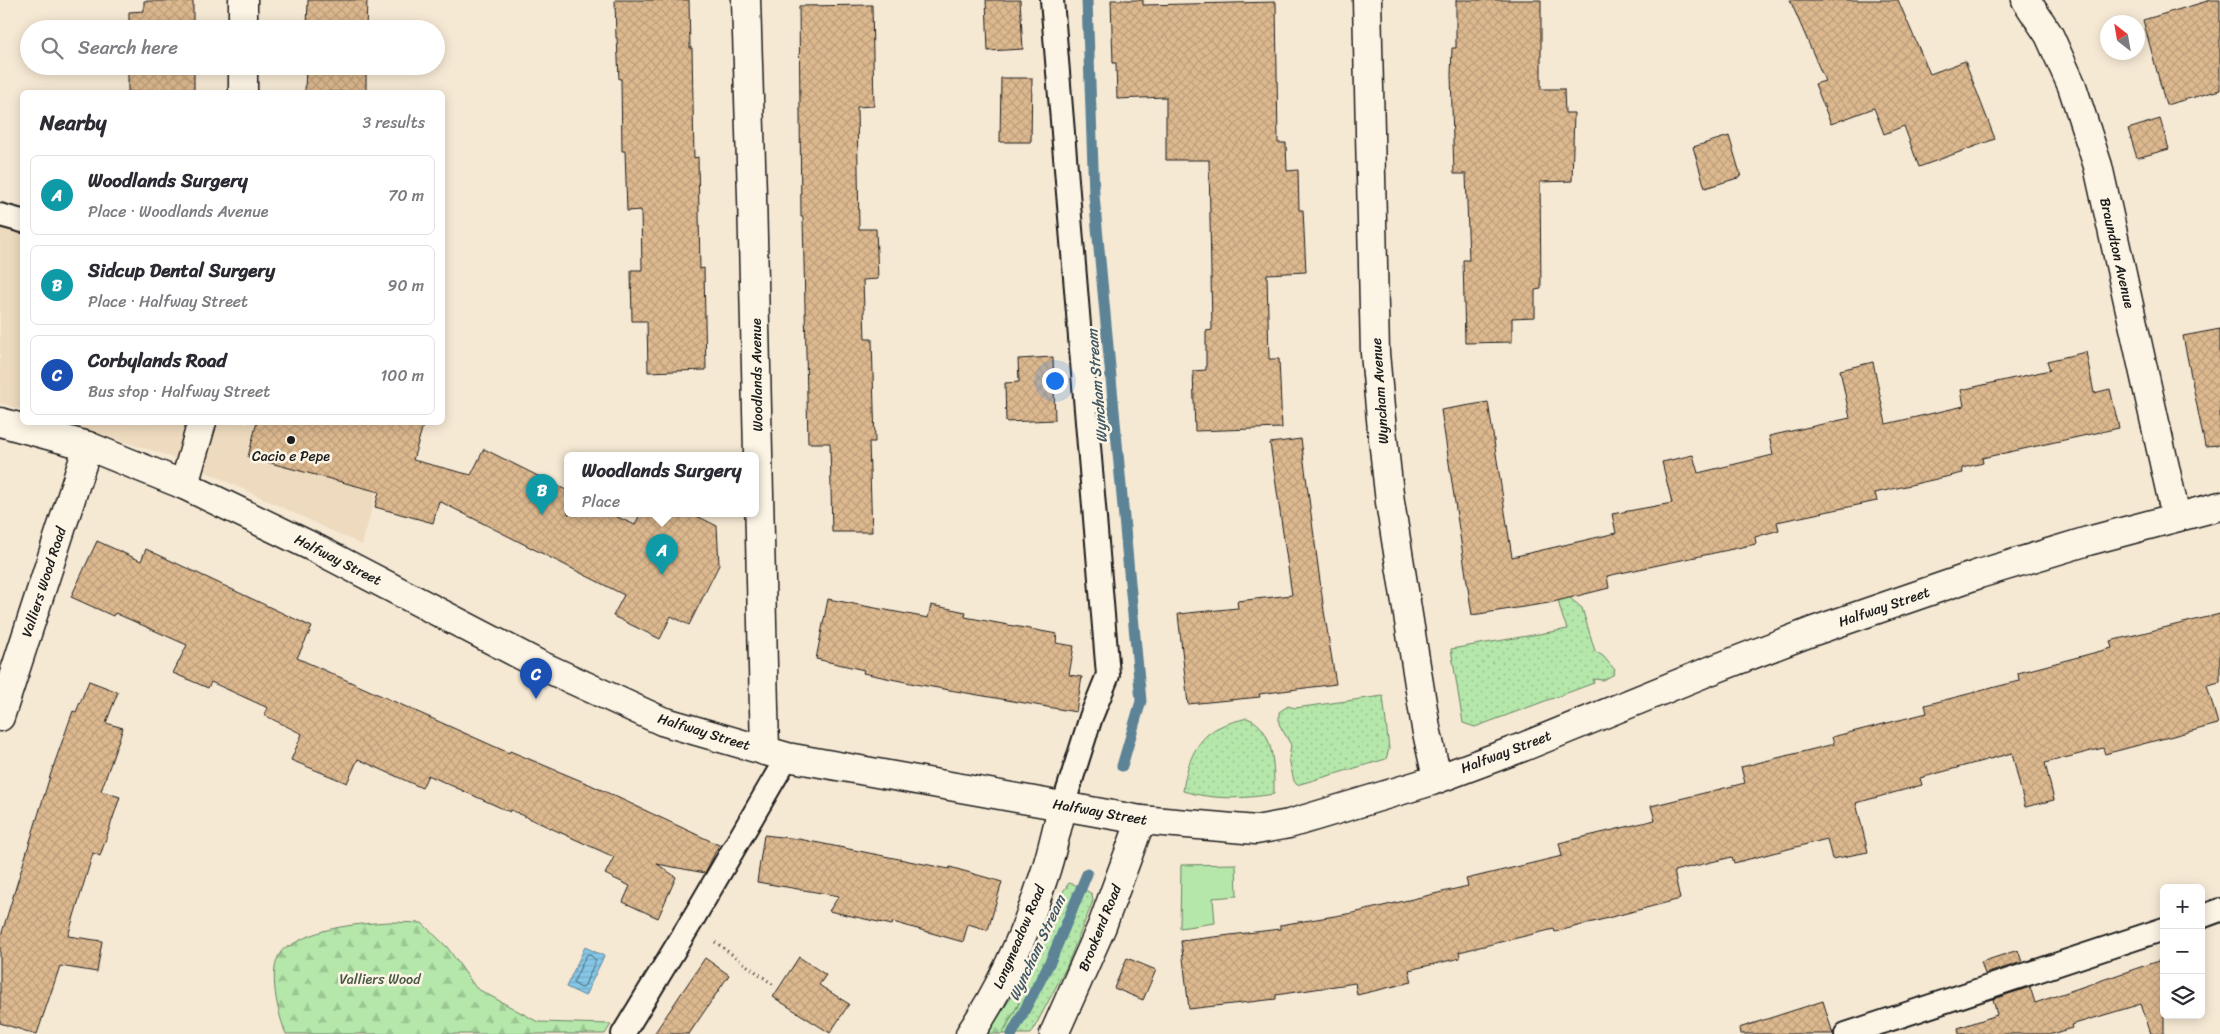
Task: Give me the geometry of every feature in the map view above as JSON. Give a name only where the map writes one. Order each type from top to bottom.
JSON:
[{"type":"street","points":[[243,0],[243,20]]},
{"type":"street","name":"Woodlands Avenue","points":[[746,0],[752,196],[776,754]]},
{"type":"street","name":"Wyncham Avenue","points":[[1367,0],[1375,353],[1390,502],[1426,728],[1437,778]]},
{"type":"street","name":"Braundton Avenue","points":[[2026,0],[2049,35],[2059,56],[2072,86],[2096,156],[2176,517]]},
{"type":"street","points":[[243,75],[243,90]]},
{"type":"street","name":"Halfway Street","points":[[0,422],[88,446],[184,485],[320,550],[538,664],[662,721],[776,754],[1141,820],[1256,830],[1289,824],[1437,778],[1523,747],[1615,708],[1811,632],[1979,574],[2220,506]]},
{"type":"street","points":[[184,485],[201,425]]},
{"type":"street","name":"Valliers Wood Road","points":[[0,717],[88,446]]},
{"type":"street","name":"Longmeadow Road","points":[[970,1034],[1000,986],[1017,949],[1045,875],[1063,806]]},
{"type":"street","name":"Brookend Road","points":[[1054,1034],[1102,926],[1141,820]]},
{"type":"lane","points":[[1052,0],[1108,675],[1063,806]]},
{"type":"lane","points":[[0,215],[20,220]]},
{"type":"lane","points":[[623,1034],[690,924],[776,754]]},
{"type":"lane","points":[[2205,916],[2220,910]]},
{"type":"lane","points":[[1846,1034],[2160,930]]},
{"type":"path","points":[[690,924],[775,986]]},
{"type":"shaded area","points":[[0,203],[20,208],[20,409],[0,403]]},
{"type":"shaded area","points":[[69,425],[394,425],[362,545],[202,470],[160,453]]},
{"type":"green space","points":[[1566,586],[1570,598],[1582,608],[1595,651],[1603,656],[1615,670],[1613,675],[1603,680],[1593,679],[1594,683],[1475,727],[1463,723],[1451,649],[1568,629],[1558,598]]},
{"type":"green space","points":[[1383,696],[1389,749],[1386,759],[1297,785],[1294,781],[1289,759],[1291,745],[1279,724],[1279,712],[1288,706],[1295,708]]},
{"type":"green space","points":[[1247,718],[1263,730],[1268,739],[1273,761],[1274,794],[1228,798],[1183,791],[1192,755],[1202,740],[1220,726]]},
{"type":"green space","points":[[1236,864],[1237,896],[1213,898],[1215,923],[1180,928],[1181,865]]},
{"type":"green space","points":[[1069,883],[1079,886],[1092,894],[1093,901],[1066,968],[1031,1034],[1002,1034],[1019,1003],[1014,993],[1032,963],[1060,896]]},
{"type":"green space","name":"Valliers Wood","points":[[390,922],[422,923],[447,947],[476,988],[538,1022],[611,1024],[605,1034],[286,1034],[277,1004],[274,981],[277,960],[282,951],[316,933],[353,925]]},
{"type":"green space","points":[[1014,993],[1019,1003],[1002,1034],[987,1034]]},
{"type":"water","points":[[585,947],[604,956],[585,996],[566,987]]},
{"type":"building","points":[[308,0],[367,0],[366,20],[307,20]]},
{"type":"building","points":[[615,0],[689,0],[694,158],[698,157],[700,269],[704,268],[706,370],[648,372],[647,321],[632,321],[631,270],[642,270],[641,210],[627,211],[625,151],[622,151],[621,79],[619,79]]},
{"type":"building","points":[[986,0],[1020,0],[1023,49],[988,51]]},
{"type":"building","points":[[1111,0],[1143,0],[1143,5],[1276,2],[1278,143],[1286,143],[1287,171],[1298,170],[1299,210],[1303,210],[1306,272],[1267,274],[1269,359],[1279,359],[1282,428],[1195,431],[1193,371],[1206,370],[1206,331],[1212,330],[1209,160],[1166,160],[1166,97],[1117,99],[1116,63],[1113,63]]},
{"type":"building","points":[[1456,0],[1541,0],[1541,89],[1564,89],[1565,113],[1574,113],[1572,181],[1540,182],[1541,289],[1535,290],[1535,317],[1512,318],[1512,342],[1465,343],[1463,260],[1469,260],[1466,174],[1454,174],[1451,74],[1452,48],[1456,48]]},
{"type":"building","points":[[1790,0],[1898,0],[1930,74],[1965,61],[1995,139],[1919,167],[1904,126],[1884,134],[1874,108],[1831,124],[1815,84],[1825,81]]},
{"type":"building","points":[[2211,0],[2220,0],[2220,90],[2166,105],[2145,27],[2145,19]]},
{"type":"building","points":[[144,1],[193,1],[193,20],[129,20],[129,12],[144,11]]},
{"type":"building","points":[[872,5],[874,106],[857,107],[859,229],[876,229],[878,279],[863,280],[865,339],[872,339],[875,442],[869,442],[872,532],[832,532],[830,443],[808,443],[803,217],[801,217],[799,6]]},
{"type":"building","points":[[128,75],[194,75],[194,90],[128,90]]},
{"type":"building","points":[[306,75],[366,75],[366,90],[305,90]]},
{"type":"building","points":[[1001,78],[1032,78],[1031,142],[1000,142]]},
{"type":"building","points":[[2160,119],[2169,149],[2137,158],[2128,129]]},
{"type":"building","points":[[1729,136],[1741,177],[1705,188],[1693,147]]},
{"type":"building","points":[[2220,329],[2220,445],[2205,446],[2183,336]]},
{"type":"building","points":[[2086,352],[2094,393],[2110,389],[2119,428],[1982,458],[1983,463],[1962,468],[1963,473],[1875,493],[1877,501],[1777,522],[1779,530],[1755,537],[1756,544],[1607,576],[1609,588],[1549,603],[1472,615],[1441,410],[1488,402],[1512,557],[1616,533],[1612,514],[1672,503],[1662,462],[1693,455],[1698,473],[1773,455],[1769,436],[1850,418],[1840,370],[1873,362],[1886,424],[1964,406],[1961,390],[2050,370],[2047,361]]},
{"type":"building","points":[[1053,357],[1055,420],[1006,422],[1005,383],[1019,382],[1018,359]]},
{"type":"building","points":[[256,425],[423,425],[413,460],[471,475],[484,449],[564,489],[564,517],[618,517],[635,525],[639,517],[699,517],[717,526],[719,565],[689,625],[671,616],[660,639],[613,616],[624,595],[439,501],[433,523],[375,507],[379,492],[248,457]]},
{"type":"building","points":[[1301,439],[1324,611],[1336,684],[1259,694],[1260,697],[1188,704],[1178,614],[1238,608],[1237,601],[1292,595],[1270,443]]},
{"type":"building","points":[[97,541],[141,561],[146,549],[312,627],[297,658],[509,753],[510,751],[591,785],[719,845],[705,873],[657,864],[676,877],[658,918],[623,902],[630,886],[605,874],[614,857],[511,810],[510,812],[428,775],[422,788],[358,759],[347,783],[291,760],[302,734],[264,715],[268,708],[211,682],[208,688],[173,673],[187,645],[115,613],[113,616],[71,597]]},
{"type":"building","points":[[828,599],[928,618],[931,605],[966,612],[965,617],[1057,634],[1056,643],[1074,646],[1069,675],[1082,677],[1076,712],[915,684],[863,673],[864,670],[816,659]]},
{"type":"building","points":[[2220,614],[2220,682],[2207,685],[2218,724],[2105,754],[2103,748],[2045,763],[2054,800],[2025,807],[2012,753],[1920,778],[1922,785],[1856,803],[1868,852],[1832,859],[1827,839],[1734,863],[1732,857],[1674,871],[1680,899],[1555,932],[1554,929],[1459,952],[1460,958],[1409,970],[1412,982],[1357,995],[1355,983],[1276,995],[1276,999],[1189,1009],[1181,941],[1280,929],[1280,925],[1353,913],[1468,886],[1466,879],[1562,856],[1559,843],[1655,820],[1651,806],[1745,783],[1741,767],[1834,744],[1832,737],[1927,713],[1925,705],[2019,681],[2018,673],[2112,648],[2110,641]]},
{"type":"building","points":[[89,681],[118,692],[106,723],[123,728],[101,791],[120,797],[100,856],[93,853],[68,936],[102,941],[97,972],[60,966],[37,1034],[35,1034],[0,1023],[0,939],[51,773],[73,711],[76,712]]},
{"type":"building","points":[[764,835],[799,839],[949,869],[950,867],[1002,882],[988,930],[968,924],[963,942],[893,922],[892,925],[829,911],[839,896],[757,882]]},
{"type":"building","points":[[2018,950],[2022,962],[1985,974],[1981,962]]},
{"type":"building","points":[[799,957],[826,975],[819,985],[849,1004],[830,1033],[773,997]]},
{"type":"building","points":[[705,958],[729,975],[689,1034],[654,1034]]},
{"type":"building","points":[[1127,958],[1156,970],[1143,1000],[1114,988]]},
{"type":"building","points":[[2160,960],[2160,1019],[2164,1019],[2164,1034],[2151,1034],[2141,1004],[2071,1025],[2072,1028],[2053,1034],[1959,1034],[1958,1028],[1997,1015],[1993,999],[2030,987],[2035,1003]]},
{"type":"building","points":[[1823,1001],[1833,1034],[1740,1034],[1739,1028]]},
{"type":"waterway","name":"Wyncham Stream","points":[[1087,0],[1094,195],[1141,701],[1122,766]]},
{"type":"waterway","name":"Wyncham Stream","points":[[1012,1034],[1051,960],[1087,874]]},
{"type":"place","name":"Cacio e Pepe","points":[[291,440]]},
{"type":"place","name":"Sidcup Dental Surgery","points":[[542,515]]},
{"type":"place","name":"Woodlands Surgery","points":[[662,575]]},
{"type":"place","name":"Corbylands Road","points":[[536,699]]}]
